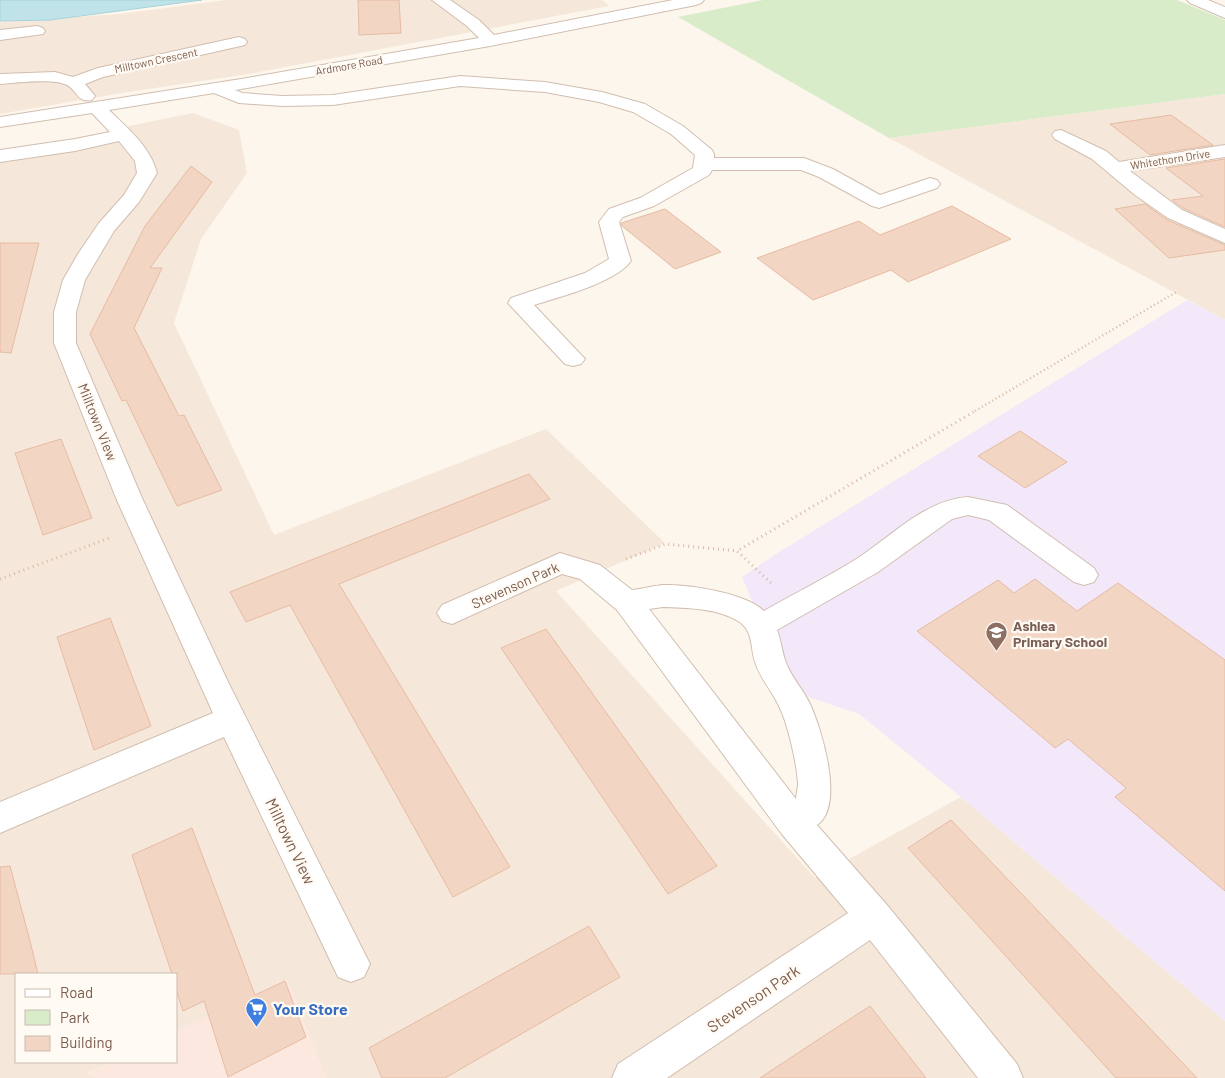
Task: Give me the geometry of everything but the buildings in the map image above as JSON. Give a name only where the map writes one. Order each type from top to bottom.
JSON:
[{"type":"street","points":[[440,0],[473,22],[490,41]]},
{"type":"street","name":"Ardmore Road","points":[[0,122],[216,88],[490,41],[696,0]]},
{"type":"street","points":[[1195,0],[1225,13]]},
{"type":"street","points":[[0,35],[37,32]]},
{"type":"street","name":"Milltown Crescent","points":[[74,82],[98,73],[239,42]]},
{"type":"street","points":[[0,80],[24,77],[55,77],[74,82],[86,95],[93,107]]},
{"type":"street","points":[[216,88],[239,98],[283,101],[333,100],[460,81],[492,82],[564,90],[602,97],[639,108],[677,130],[705,154],[702,171],[647,202],[616,213],[609,222],[620,261],[593,278],[519,303],[573,359]]},
{"type":"street","name":"Milltown View","points":[[93,107],[136,148],[144,161],[146,173],[132,198],[106,227],[74,280],[64,312],[66,343],[141,525],[214,684],[351,964]]},
{"type":"street","points":[[0,156],[75,145],[122,135]]},
{"type":"street","name":"Whitethorn Drive","points":[[1061,135],[1099,155],[1142,191],[1175,214],[1225,237]]},
{"type":"street","name":"Whitethorn Drive","points":[[1116,168],[1225,151]]},
{"type":"street","points":[[703,164],[804,164],[826,173],[879,202],[930,184]]},
{"type":"street","points":[[761,626],[868,565],[942,512],[955,507],[979,507],[997,512],[1084,575]]},
{"type":"street","name":"Stevenson Park","points":[[452,613],[560,562],[590,572],[627,602],[793,822],[874,918],[1003,1078]]},
{"type":"street","points":[[627,602],[663,596],[695,598],[733,607],[749,614],[761,626],[767,642],[770,662],[795,705],[805,735],[815,786],[810,811],[793,822]]},
{"type":"street","points":[[0,818],[232,719]]},
{"type":"street","name":"Stevenson Park","points":[[632,1078],[874,918]]},
{"type":"path","points":[[590,572],[666,544],[737,551],[1178,291]]},
{"type":"path","points":[[0,579],[141,525]]},
{"type":"path","points":[[737,551],[796,606]]},
{"type":"shaded area","points":[[226,0],[602,0],[609,6],[249,74],[0,114],[0,22],[120,14]]},
{"type":"shaded area","points":[[1225,94],[1225,320],[889,138]]},
{"type":"shaded area","points":[[193,113],[239,130],[247,173],[201,239],[174,323],[274,535],[546,429],[665,543],[556,591],[815,878],[961,797],[1225,1021],[1225,1078],[326,1078],[308,1035],[210,1016],[178,1030],[178,973],[15,973],[15,1063],[109,1063],[87,1073],[100,1078],[0,1078],[0,157],[115,140],[109,130]]},
{"type":"shaded area","name":"Ashlea Primary School","points":[[1187,300],[1225,320],[1225,1021],[961,797],[859,714],[788,690],[742,577],[776,554]]},
{"type":"shaded area","points":[[287,979],[326,1078],[100,1078],[87,1073],[109,1063],[178,1063],[178,1030]]},
{"type":"green space","points":[[763,0],[1177,0],[1225,20],[1225,94],[889,138],[678,17]]},
{"type":"water","points":[[0,0],[202,0],[50,20],[0,21]]},
{"type":"place","name":"Ashlea Primary School","points":[[997,652]]},
{"type":"place","name":"Your Store","points":[[257,1027]]}]
